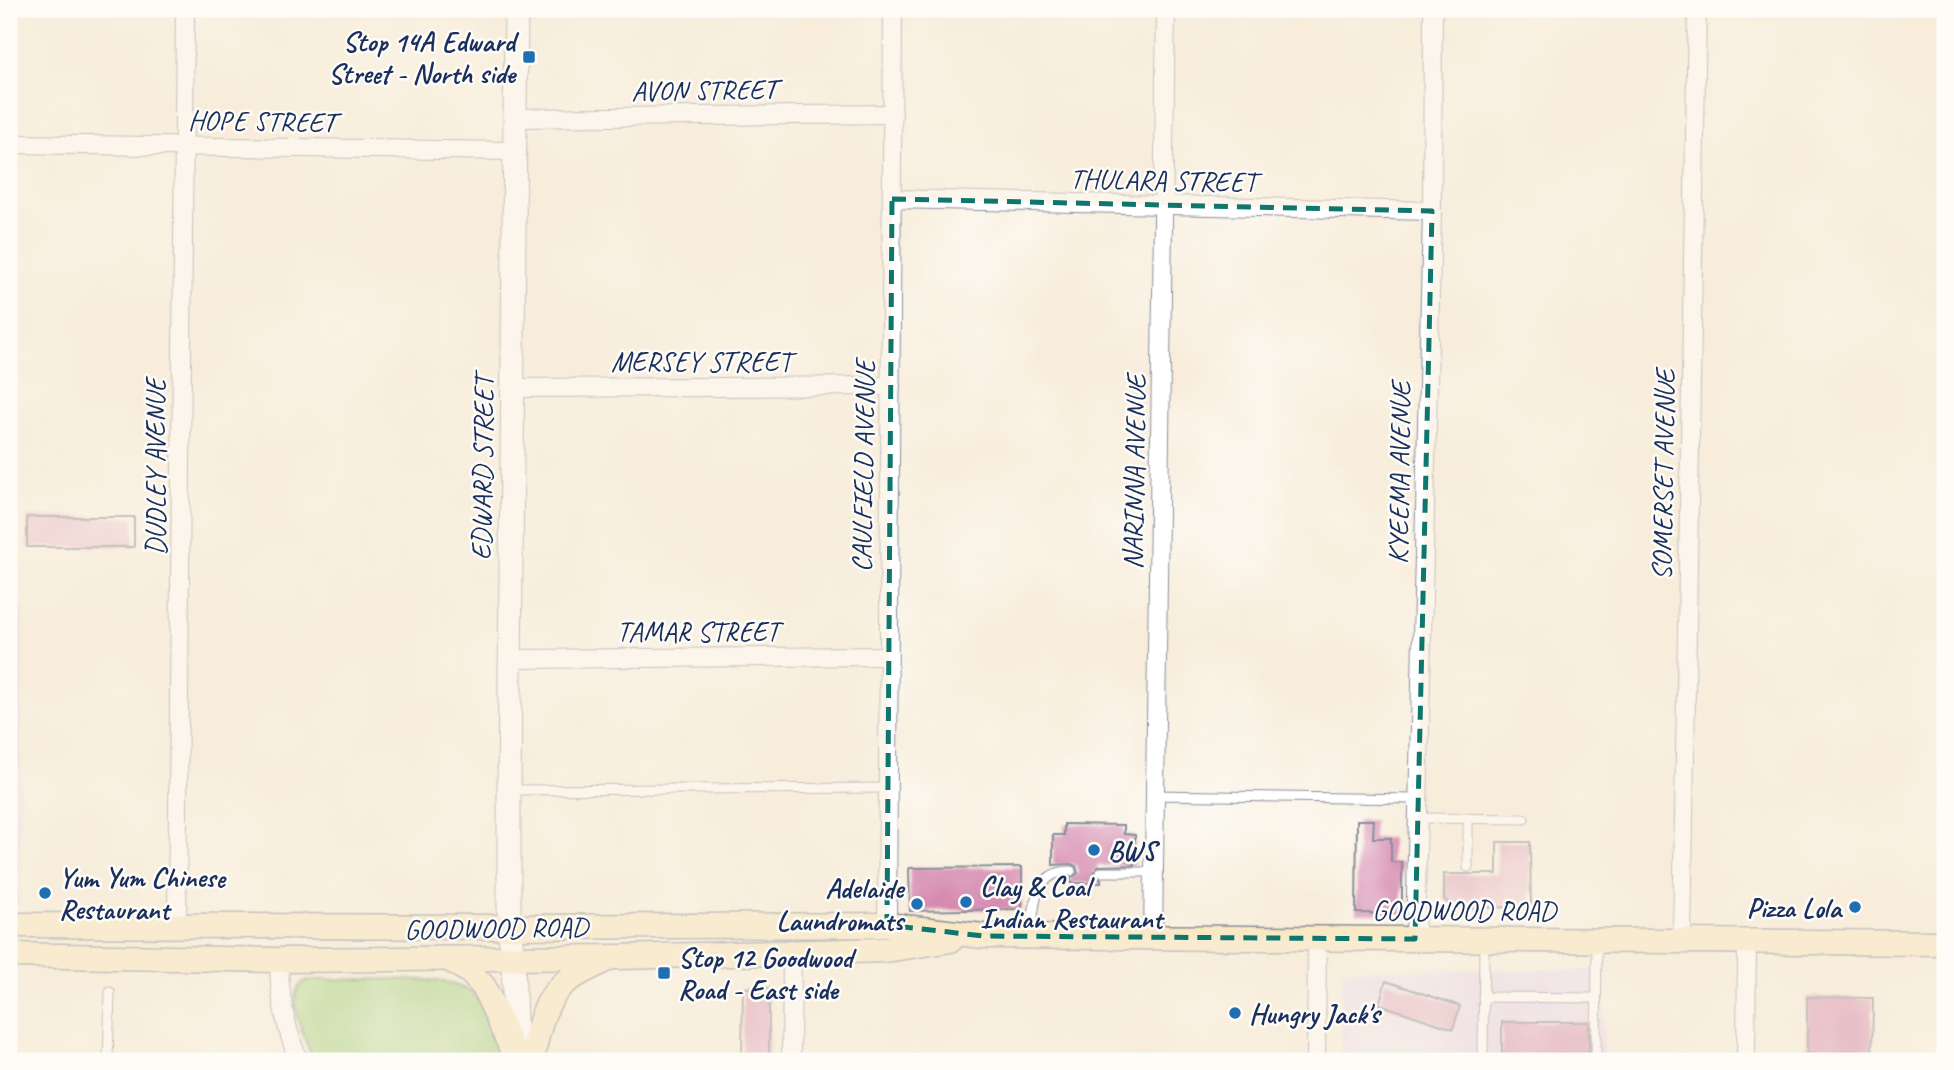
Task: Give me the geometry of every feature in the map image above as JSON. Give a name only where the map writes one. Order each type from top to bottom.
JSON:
[{"type":"main road","name":"GOODWOOD ROAD","points":[[9,925],[887,925],[983,936],[1945,943]]},
{"type":"main road","name":"GOODWOOD ROAD","points":[[9,955],[279,960],[792,954],[886,950],[983,936]]},
{"type":"main road","points":[[521,1060],[554,994],[572,978],[611,957]]},
{"type":"main road","points":[[449,959],[470,972],[484,987],[521,1060]]},
{"type":"street","name":"DUDLEY AVENUE","points":[[177,925],[185,9]]},
{"type":"street","name":"EDWARD STREET","points":[[516,9],[509,927],[521,1060]]},
{"type":"street","name":"CAULFIELD AVENUE","points":[[887,925],[894,9]]},
{"type":"street","name":"NARINNA AVENUE","points":[[1153,937],[1166,9]]},
{"type":"street","name":"KYEEMA AVENUE","points":[[1415,939],[1432,211],[1433,9]]},
{"type":"street","name":"SOMERSET AVENUE","points":[[1682,941],[1697,9]]},
{"type":"street","name":"AVON STREET","points":[[515,118],[893,114]]},
{"type":"street","name":"HOPE STREET","points":[[9,144],[514,150]]},
{"type":"street","name":"THULARA STREET","points":[[892,199],[1432,211]]},
{"type":"street","name":"MERSEY STREET","points":[[512,388],[891,386]]},
{"type":"street","name":"TAMAR STREET","points":[[510,659],[887,656]]},
{"type":"street","points":[[1316,1061],[1317,938]]},
{"type":"street","points":[[1746,1061],[1748,942]]},
{"type":"street","points":[[791,1061],[792,954]]},
{"type":"street","points":[[279,960],[282,1011],[299,1061]]},
{"type":"lane","points":[[509,790],[887,788]]},
{"type":"lane","points":[[1154,795],[1417,799]]},
{"type":"lane","points":[[1417,818],[1524,819]]},
{"type":"lane","points":[[1468,818],[1468,867]]},
{"type":"lane","points":[[1031,936],[1034,901],[1043,882],[1064,871],[1071,871]]},
{"type":"lane","points":[[1101,872],[1154,872]]},
{"type":"lane","points":[[1482,1061],[1484,939]]},
{"type":"lane","points":[[1596,1061],[1597,941]]},
{"type":"lane","points":[[108,1061],[110,992]]},
{"type":"lane","points":[[1483,997],[1596,998]]},
{"type":"highlighted area","points":[[892,199],[1432,211],[1415,939],[983,936],[887,925]]},
{"type":"shaded area","points":[[9,606],[23,606],[19,904],[9,904]]},
{"type":"shaded area","points":[[1342,969],[1604,970],[1603,1061],[1341,1061]]},
{"type":"green space","points":[[309,980],[443,981],[474,992],[497,1038],[499,1061],[314,1061],[297,1016],[296,993],[300,985]]},
{"type":"building","points":[[27,517],[134,517],[134,547],[27,547]]},
{"type":"building","points":[[1357,820],[1374,820],[1373,838],[1391,838],[1391,862],[1402,862],[1402,914],[1356,913]]},
{"type":"building","name":"BWS","points":[[1064,824],[1124,825],[1124,834],[1135,835],[1135,865],[1098,866],[1094,873],[1101,879],[1101,883],[1071,883],[1071,878],[1078,873],[1076,866],[1053,865],[1053,835],[1064,835]]},
{"type":"building","points":[[1497,842],[1530,842],[1531,907],[1453,908],[1444,899],[1444,874],[1497,874]]},
{"type":"building","points":[[1022,867],[1022,909],[910,911],[909,868]]},
{"type":"building","points":[[1386,981],[1460,1006],[1453,1029],[1379,1004]]},
{"type":"building","points":[[743,988],[769,988],[769,1061],[742,1061]]},
{"type":"building","points":[[1807,997],[1873,998],[1872,1061],[1807,1061]]},
{"type":"building","points":[[1502,1022],[1589,1022],[1589,1061],[1502,1061]]},
{"type":"place","name":"Stop 14A Edward Street - North side","points":[[529,57]]},
{"type":"place","name":"BWS","points":[[1094,850]]},
{"type":"place","name":"Yum Yum Chinese Restaurant","points":[[45,893]]},
{"type":"place","name":"Clay & Coal Indian Restaurant","points":[[966,902]]},
{"type":"place","name":"Adelaide Laundromats","points":[[917,904]]},
{"type":"place","name":"Pizza Lola","points":[[1855,907]]},
{"type":"place","name":"Stop 12 Goodwood Road - East side","points":[[664,973]]},
{"type":"place","name":"Hungry Jack's","points":[[1235,1013]]}]
